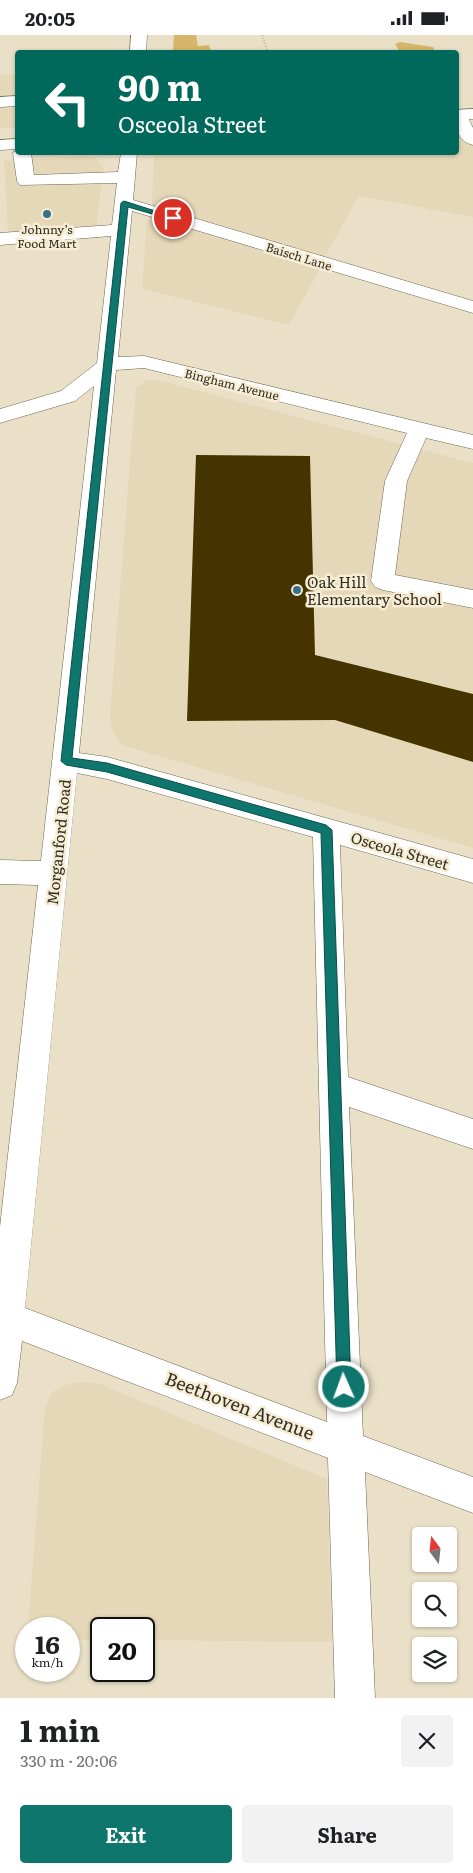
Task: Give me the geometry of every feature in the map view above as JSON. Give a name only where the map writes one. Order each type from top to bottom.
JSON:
[{"type":"street","points":[[138,50],[140,35]]},
{"type":"street","points":[[0,102],[15,101]]},
{"type":"street","points":[[463,114],[468,136],[473,140]]},
{"type":"street","points":[[0,145],[15,144]]},
{"type":"street","points":[[22,155],[26,181],[128,165]]},
{"type":"street","name":"Morganford Road","points":[[0,1383],[128,165]]},
{"type":"street","name":"Baisch Lane","points":[[124,203],[473,307]]},
{"type":"street","points":[[0,239],[122,230]]},
{"type":"street","name":"Bingham Avenue","points":[[107,366],[144,362],[473,442]]},
{"type":"street","points":[[0,417],[77,392],[100,370],[107,366]]},
{"type":"street","points":[[419,429],[396,481],[383,581],[473,599]]},
{"type":"street","name":"Osceola Street","points":[[66,761],[107,768],[473,871]]},
{"type":"street","points":[[326,830],[333,1087],[355,1698]]},
{"type":"street","points":[[0,872],[54,873]]},
{"type":"street","points":[[333,1087],[473,1134]]},
{"type":"street","name":"Beethoven Avenue","points":[[6,1318],[346,1445],[473,1495]]},
{"type":"path","points":[[262,35],[267,50]]},
{"type":"shaded area","points":[[174,35],[196,35],[198,46],[209,45],[210,50],[173,50]]},
{"type":"shaded area","points":[[400,42],[433,47],[434,49],[399,50],[395,44]]},
{"type":"shaded area","points":[[15,74],[15,127],[0,129],[0,75]]},
{"type":"shaded area","points":[[473,128],[473,217],[359,196],[325,257],[152,205],[154,156],[156,155],[459,155],[459,129]]},
{"type":"shaded area","points":[[88,156],[96,158],[104,168],[96,229],[8,234],[4,161]]},
{"type":"shaded area","points":[[151,218],[320,268],[289,325],[142,289],[147,221]]},
{"type":"shaded area","name":"Oak Hill Elementary School","points":[[147,380],[157,380],[473,463],[473,848],[128,747],[118,741],[112,729],[110,716],[136,388]]},
{"type":"shaded area","points":[[84,1382],[100,1384],[327,1479],[332,1642],[155,1640],[155,1617],[90,1617],[90,1640],[80,1640],[80,1617],[29,1617],[45,1408],[52,1392],[65,1385]]},
{"type":"building","points":[[196,455],[310,456],[315,655],[473,694],[473,762],[335,720],[187,721]]},
{"type":"place","name":"Johnny’s Food Mart","points":[[47,214]]},
{"type":"place","name":"Oak Hill Elementary School","points":[[297,590]]},
{"type":"route","points":[[173,218],[124,203],[66,761],[107,768],[326,830],[344,1387]]}]
